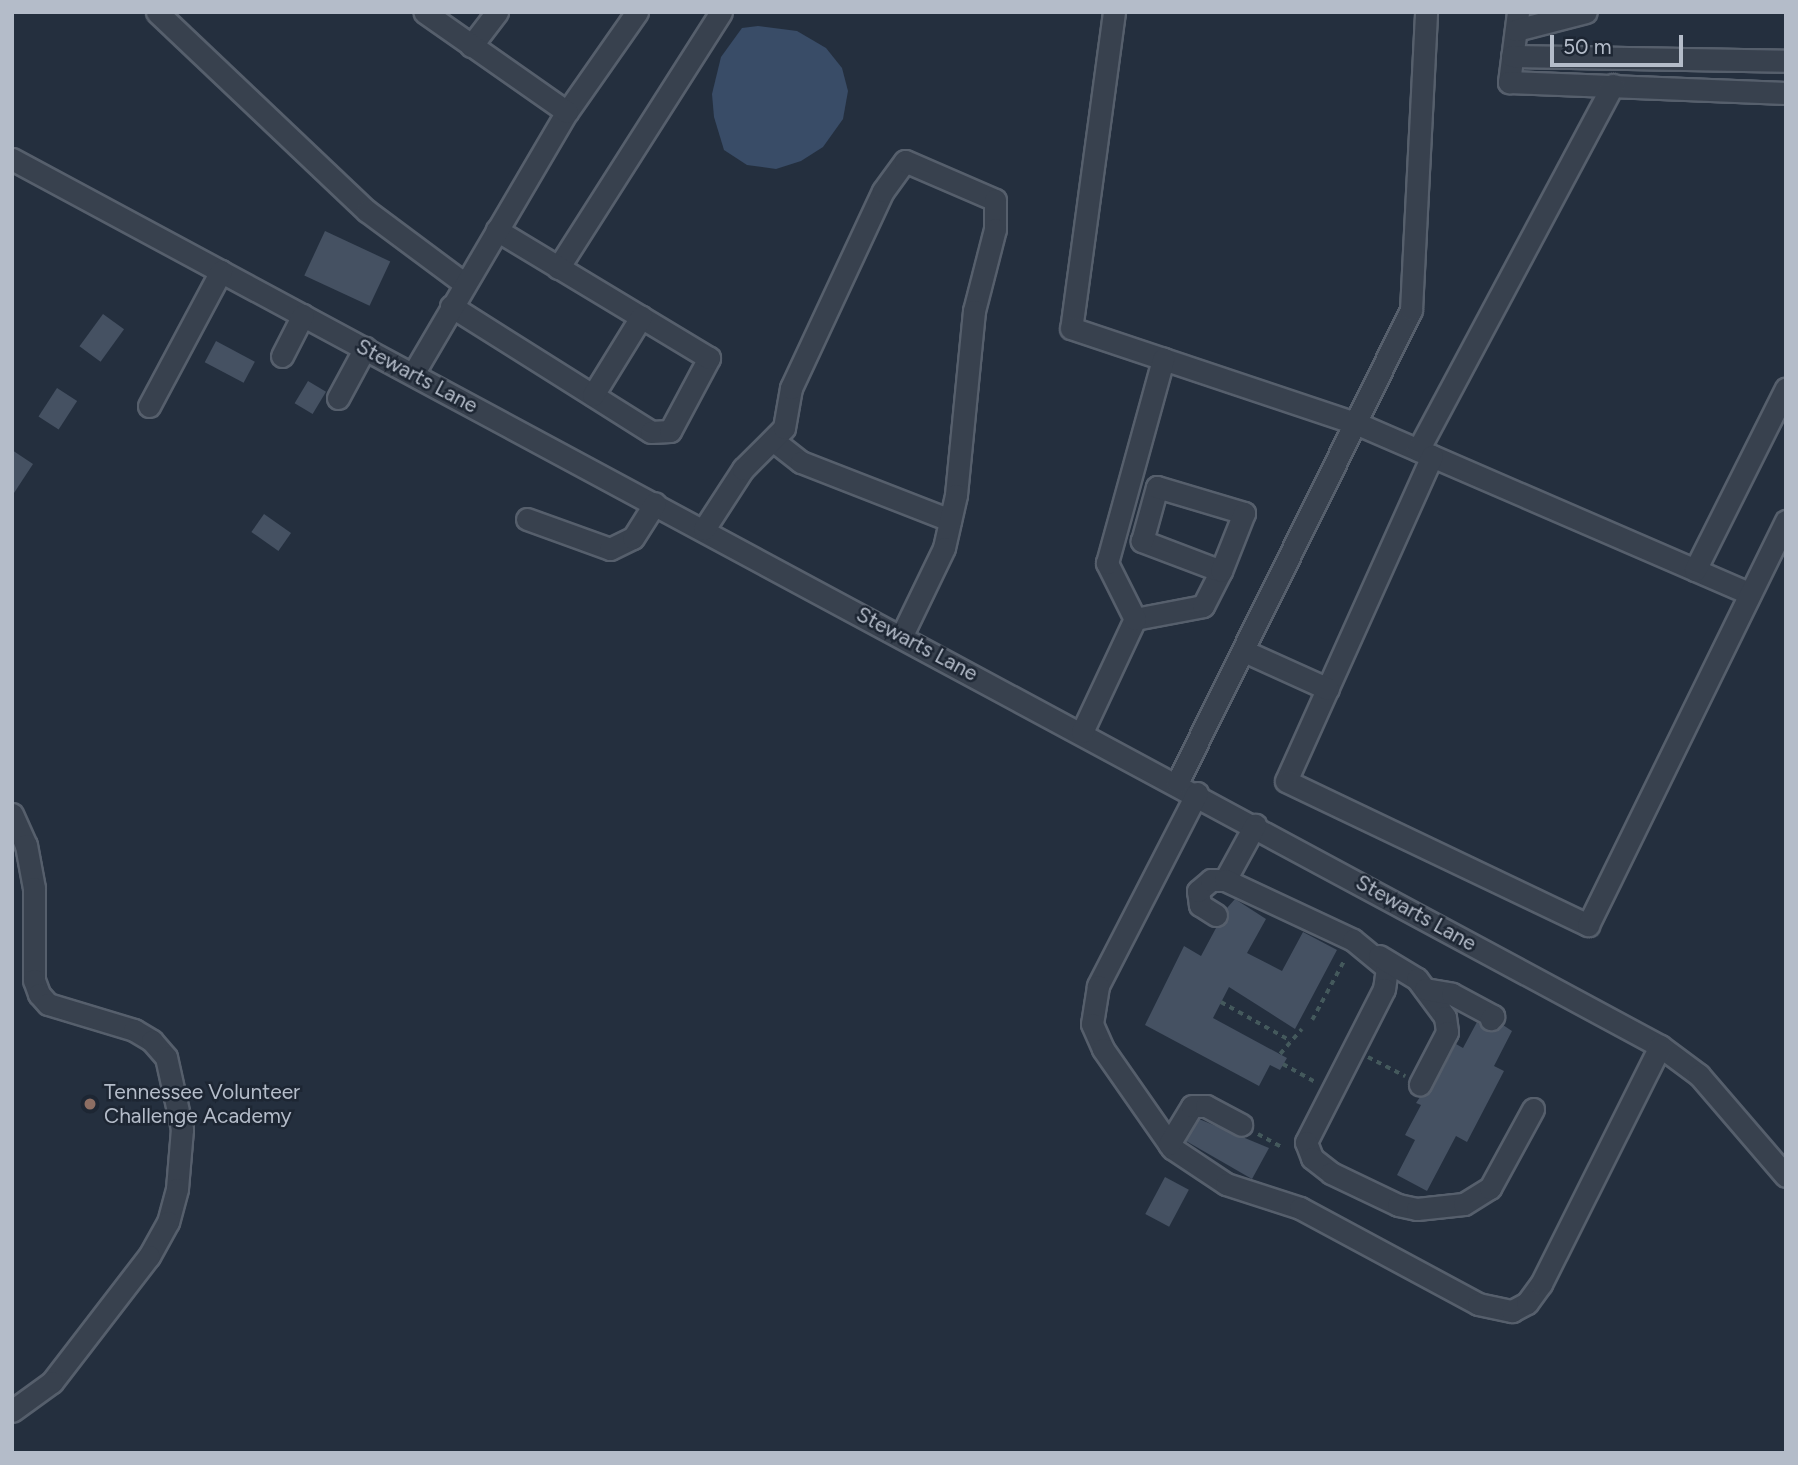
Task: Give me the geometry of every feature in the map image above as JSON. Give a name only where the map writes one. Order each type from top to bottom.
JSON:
[{"type":"street","points":[[157,12],[367,211],[465,284]]},
{"type":"street","points":[[424,12],[567,112]]},
{"type":"street","points":[[471,46],[497,12]]},
{"type":"street","points":[[412,374],[567,112],[636,12]]},
{"type":"street","points":[[558,268],[721,12]]},
{"type":"street","points":[[1114,12],[1071,328],[1358,424],[1750,594]]},
{"type":"street","points":[[1177,783],[1358,424],[1411,310],[1426,12]]},
{"type":"street","points":[[1586,12],[1517,21],[1509,82],[1786,93]]},
{"type":"street","points":[[1512,56],[1786,61]]},
{"type":"street","points":[[1613,85],[1425,453],[1328,689],[1286,781],[1588,925],[1786,521]]},
{"type":"street","name":"Stewarts Lane","points":[[12,159],[1197,793],[1660,1046],[1699,1075],[1786,1176]]},
{"type":"street","points":[[704,529],[743,469],[774,441],[784,428],[797,376],[883,191],[905,161],[995,200],[995,229],[974,312],[950,520],[944,548],[902,635]]},
{"type":"street","points":[[452,306],[651,432],[670,431],[709,358],[497,230]]},
{"type":"street","points":[[149,406],[221,271]]},
{"type":"street","points":[[282,356],[303,315]]},
{"type":"street","points":[[593,395],[640,317]]},
{"type":"street","points":[[338,398],[365,348]]},
{"type":"street","points":[[1135,619],[1107,563],[1163,359]]},
{"type":"street","points":[[1695,570],[1786,388]]},
{"type":"street","points":[[774,441],[801,462],[950,520]]},
{"type":"street","points":[[1135,619],[1203,606],[1222,571],[1244,513],[1157,487],[1142,541],[1222,571]]},
{"type":"street","points":[[527,519],[610,549],[633,538],[655,503]]},
{"type":"street","points":[[1082,732],[1135,619]]},
{"type":"street","points":[[1244,651],[1328,689]]},
{"type":"street","points":[[1197,793],[1110,962],[1092,1006],[1095,1037],[1169,1144],[1226,1184],[1300,1208],[1478,1304],[1512,1311],[1527,1303],[1541,1284],[1660,1046]]},
{"type":"street","points":[[12,814],[26,845],[34,888],[34,980],[39,994],[56,1007],[123,1026],[152,1041],[166,1057],[182,1129],[177,1189],[168,1222],[149,1256],[52,1382],[12,1411]]},
{"type":"street","points":[[1225,880],[1255,825]]},
{"type":"street","points":[[1216,915],[1200,905],[1198,891],[1211,880],[1225,880],[1348,938],[1414,977],[1444,1014],[1448,1030],[1420,1084]]},
{"type":"street","points":[[1371,952],[1389,975],[1308,1137],[1307,1148],[1331,1173],[1398,1205],[1440,1208],[1485,1195],[1533,1109]]},
{"type":"street","points":[[1425,989],[1452,994],[1493,1016],[1491,1019]]},
{"type":"street","points":[[1169,1144],[1192,1106],[1206,1106],[1241,1125]]},
{"type":"path","points":[[1312,1020],[1346,957],[1348,938]]},
{"type":"path","points":[[1221,1002],[1291,1041]]},
{"type":"path","points":[[1280,1054],[1302,1029]]},
{"type":"path","points":[[1353,1049],[1420,1084]]},
{"type":"path","points":[[1283,1064],[1315,1082]]},
{"type":"path","points":[[1241,1125],[1280,1146]]},
{"type":"path","points":[[1264,1145],[1267,1139]]},
{"type":"water","points":[[758,26],[797,31],[826,48],[842,68],[848,91],[843,119],[823,147],[801,161],[776,169],[747,165],[724,150],[714,117],[712,94],[721,57],[742,28]]},
{"type":"building","points":[[325,231],[390,261],[370,306],[304,275]]},
{"type":"building","points":[[103,314],[124,329],[101,362],[79,346]]},
{"type":"building","points":[[216,341],[255,362],[244,383],[205,362]]},
{"type":"building","points":[[308,381],[326,392],[313,414],[295,403]]},
{"type":"building","points":[[57,388],[77,401],[59,430],[38,417]]},
{"type":"building","points":[[12,450],[33,464],[12,496]]},
{"type":"building","points":[[264,514],[291,533],[278,551],[251,532]]},
{"type":"building","points":[[1235,899],[1266,919],[1247,953],[1282,971],[1303,932],[1337,950],[1295,1029],[1229,987],[1213,1018],[1287,1058],[1280,1070],[1270,1065],[1259,1086],[1145,1025],[1184,946],[1201,956],[1216,928],[1227,921],[1227,908]]},
{"type":"building","points":[[1477,1022],[1489,1032],[1503,1025],[1512,1031],[1494,1066],[1504,1071],[1467,1142],[1456,1136],[1427,1191],[1397,1175],[1415,1140],[1405,1135],[1421,1105],[1416,1103],[1420,1097],[1431,1091],[1456,1044],[1463,1048]]},
{"type":"building","points":[[1199,1119],[1269,1148],[1252,1179],[1186,1141]]},
{"type":"building","points":[[1165,1177],[1189,1190],[1169,1227],[1145,1214]]},
{"type":"place","name":"Tennessee Volunteer Challenge Academy","points":[[90,1104]]}]
